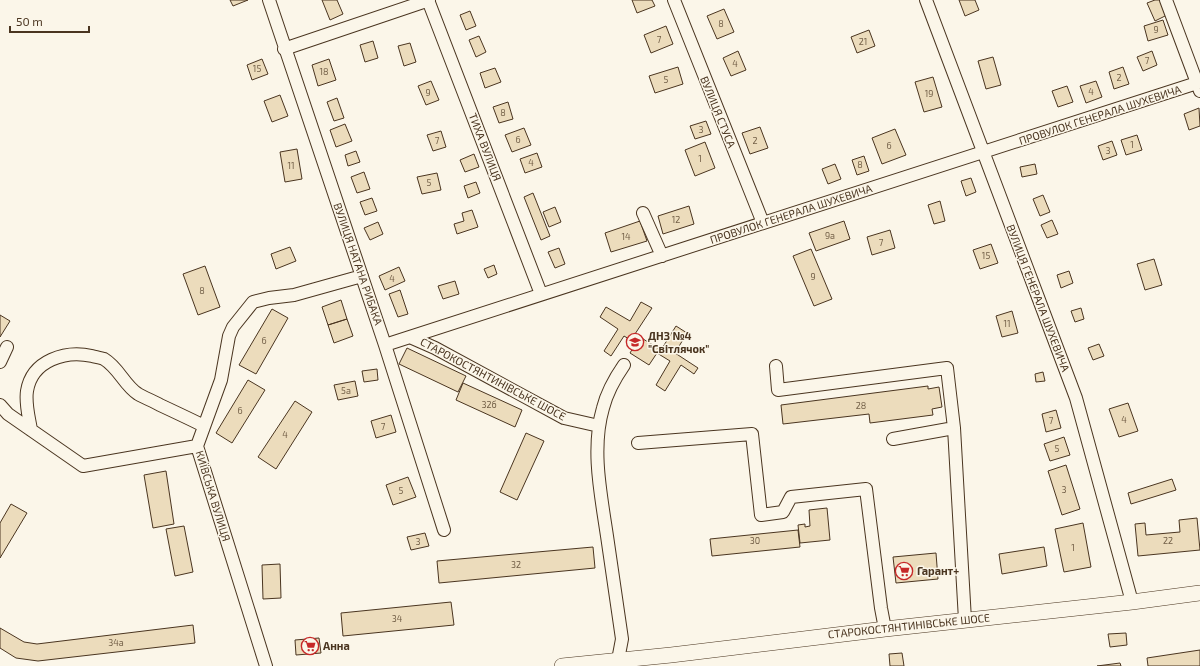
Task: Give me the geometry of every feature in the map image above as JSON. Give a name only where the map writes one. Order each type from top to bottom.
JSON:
[{"type":"main road","name":"СТАРОКОСТЯНТИНІВСЬКЕ ШОСЕ","points":[[562,666],[617,663],[884,629],[1132,602],[1200,593]]},
{"type":"street","name":"ВУЛИЦЯ НАТАНА РИБАКА","points":[[269,0],[284,49],[385,345],[444,530]]},
{"type":"street","points":[[284,49],[428,0]]},
{"type":"street","name":"ТИХА ВУЛИЦЯ","points":[[428,0],[541,294]]},
{"type":"street","name":"ВУЛИЦЯ СТУСА","points":[[674,0],[763,223]]},
{"type":"street","name":"ВУЛИЦЯ ГЕНЕРАЛА ШУХЕВИЧА","points":[[926,0],[1076,398],[1132,602]]},
{"type":"street","points":[[1166,0],[1198,87]]},
{"type":"street","name":"ПРОВУЛОК ГЕНЕРАЛА ШУХЕВИЧА","points":[[385,345],[763,223],[1198,87]]},
{"type":"street","points":[[644,213],[662,256]]},
{"type":"street","name":"КИЇВСЬКА ВУЛИЦЯ","points":[[266,666],[197,446],[221,380],[228,336],[253,302],[269,298],[294,295],[362,276]]},
{"type":"street","name":"СТАРОКОСТЯНТИНІВСЬКЕ ШОСЕ","points":[[410,337],[435,348],[564,418],[599,426]]},
{"type":"street","points":[[0,362],[8,348]]},
{"type":"street","points":[[31,430],[26,404],[27,389],[31,378],[39,368],[50,360],[67,355],[84,354],[103,359],[115,367],[128,385],[138,394],[204,426]]},
{"type":"street","points":[[617,663],[622,639],[599,472],[598,446],[602,409],[612,383],[624,365]]},
{"type":"street","points":[[776,366],[778,390],[947,368],[954,428],[966,620]]},
{"type":"street","points":[[0,405],[8,414],[83,466],[197,446]]},
{"type":"street","points":[[893,439],[954,428]]},
{"type":"street","points":[[638,443],[752,434],[762,515],[783,512],[791,497],[866,489],[884,629]]},
{"type":"building","points":[[230,0],[248,0],[233,6]]},
{"type":"building","points":[[322,0],[337,0],[343,14],[330,20]]},
{"type":"building","points":[[632,0],[652,0],[655,6],[637,13]]},
{"type":"building","points":[[959,0],[975,0],[979,10],[965,16]]},
{"type":"building","points":[[1155,0],[1163,0],[1169,14],[1155,21],[1147,3]]},
{"type":"building","points":[[724,9],[734,32],[717,39],[707,16]]},
{"type":"building","points":[[470,11],[476,26],[466,30],[460,15]]},
{"type":"building","points":[[1163,20],[1168,35],[1148,41],[1144,26]]},
{"type":"building","points":[[666,26],[673,44],[651,53],[644,35]]},
{"type":"building","points":[[869,30],[875,46],[857,53],[851,37]]},
{"type":"building","points":[[479,36],[486,52],[476,57],[469,40]]},
{"type":"building","points":[[373,41],[378,58],[365,62],[360,45]]},
{"type":"building","points":[[410,43],[416,62],[404,66],[398,46]]},
{"type":"building","points":[[738,51],[746,70],[731,76],[723,58]]},
{"type":"building","points":[[1152,51],[1157,65],[1143,71],[1137,57]]},
{"type":"building","points":[[993,57],[1001,85],[986,89],[978,61]]},
{"type":"building","points":[[262,59],[268,74],[252,80],[247,65]]},
{"type":"building","points":[[329,59],[336,80],[318,86],[312,65]]},
{"type":"building","points":[[678,67],[683,84],[655,93],[649,76]]},
{"type":"building","points":[[1123,67],[1129,84],[1114,89],[1109,72]]},
{"type":"building","points":[[495,68],[501,82],[485,88],[480,73]]},
{"type":"building","points":[[933,77],[942,107],[924,112],[915,82]]},
{"type":"building","points":[[431,81],[439,100],[426,105],[418,86]]},
{"type":"building","points":[[1096,81],[1102,97],[1086,103],[1080,86]]},
{"type":"building","points":[[1067,86],[1073,102],[1058,107],[1052,91]]},
{"type":"building","points":[[280,95],[288,116],[272,122],[264,101]]},
{"type":"building","points":[[337,98],[344,118],[334,121],[327,102]]},
{"type":"building","points":[[508,102],[513,119],[499,123],[493,107]]},
{"type":"building","points":[[1199,108],[1200,126],[1189,130],[1184,114]]},
{"type":"building","points":[[706,121],[711,134],[695,139],[690,126]]},
{"type":"building","points":[[345,124],[352,141],[336,147],[330,130]]},
{"type":"building","points":[[760,127],[768,148],[750,154],[742,133]]},
{"type":"building","points":[[524,128],[531,145],[512,152],[505,135]]},
{"type":"building","points":[[895,129],[906,155],[882,164],[872,138]]},
{"type":"building","points":[[441,131],[446,147],[433,151],[427,135]]},
{"type":"building","points":[[1137,135],[1142,150],[1126,155],[1121,140]]},
{"type":"building","points":[[1112,141],[1117,155],[1103,160],[1098,146]]},
{"type":"building","points":[[705,142],[715,168],[695,176],[685,150]]},
{"type":"building","points":[[297,149],[302,179],[285,182],[280,152]]},
{"type":"building","points":[[356,151],[360,162],[348,166],[345,155]]},
{"type":"building","points":[[537,153],[542,167],[525,173],[520,159]]},
{"type":"building","points":[[474,154],[479,167],[465,172],[460,160]]},
{"type":"building","points":[[864,156],[869,171],[857,175],[852,160]]},
{"type":"building","points":[[835,164],[841,179],[828,184],[822,169]]},
{"type":"building","points":[[1035,164],[1037,174],[1022,177],[1020,167]]},
{"type":"building","points":[[364,172],[370,189],[357,193],[351,177]]},
{"type":"building","points":[[437,173],[441,190],[422,194],[417,177]]},
{"type":"building","points":[[971,178],[976,192],[966,196],[961,181]]},
{"type":"building","points":[[476,182],[480,193],[468,198],[464,186]]},
{"type":"building","points":[[533,193],[550,236],[541,240],[524,197]]},
{"type":"building","points":[[1043,195],[1050,212],[1040,216],[1033,199]]},
{"type":"building","points":[[372,198],[377,211],[365,215],[360,202]]},
{"type":"building","points":[[940,201],[945,221],[934,224],[928,205]]},
{"type":"building","points":[[689,206],[694,224],[663,234],[658,216]]},
{"type":"building","points":[[555,207],[561,222],[549,227],[543,212]]},
{"type":"building","points":[[472,210],[478,227],[457,234],[454,224],[464,221],[462,213]]},
{"type":"building","points":[[1052,220],[1058,234],[1047,238],[1041,225]]},
{"type":"building","points":[[640,221],[647,241],[611,252],[605,233]]},
{"type":"building","points":[[844,221],[850,239],[816,251],[809,233]]},
{"type":"building","points":[[378,222],[383,234],[370,240],[364,228]]},
{"type":"building","points":[[890,230],[895,248],[872,255],[867,237]]},
{"type":"building","points":[[991,244],[998,263],[980,269],[973,250]]},
{"type":"building","points":[[290,247],[296,261],[276,269],[271,254]]},
{"type":"building","points":[[559,248],[565,264],[555,268],[548,252]]},
{"type":"building","points":[[811,249],[832,299],[814,306],[793,256]]},
{"type":"building","points":[[1154,259],[1162,285],[1145,290],[1137,264]]},
{"type":"building","points":[[494,265],[497,274],[488,278],[484,269]]},
{"type":"building","points":[[205,266],[220,307],[198,315],[183,274]]},
{"type":"building","points":[[399,267],[405,281],[385,290],[379,276]]},
{"type":"building","points":[[1069,271],[1073,283],[1061,288],[1057,275]]},
{"type":"building","points":[[455,281],[459,294],[443,299],[438,286]]},
{"type":"building","points":[[400,290],[408,314],[398,317],[389,294]]},
{"type":"building","points":[[341,300],[347,319],[328,325],[322,307]]},
{"type":"building","points":[[641,302],[652,308],[635,334],[661,350],[676,326],[687,333],[675,353],[698,368],[694,374],[681,365],[665,391],[656,385],[670,361],[657,353],[649,365],[630,353],[636,343],[624,336],[611,356],[604,351],[618,329],[600,317],[606,307],[630,321]]},
{"type":"building","points":[[1081,308],[1084,319],[1075,322],[1071,311]]},
{"type":"building","points":[[272,309],[288,318],[256,374],[239,365]]},
{"type":"building","points":[[1012,311],[1018,333],[1002,337],[996,316]]},
{"type":"building","points":[[0,315],[10,321],[0,337]]},
{"type":"building","points":[[347,319],[353,336],[334,343],[328,325]]},
{"type":"building","points":[[1099,344],[1104,356],[1093,360],[1088,348]]},
{"type":"building","points":[[407,348],[466,376],[458,392],[399,364]]},
{"type":"building","points":[[377,369],[378,380],[364,382],[362,371]]},
{"type":"building","points":[[1043,372],[1045,381],[1036,382],[1035,374]]},
{"type":"building","points":[[248,380],[265,390],[232,443],[216,433]]},
{"type":"building","points":[[355,381],[358,396],[338,400],[334,385]]},
{"type":"building","points":[[463,383],[522,410],[515,427],[456,400]]},
{"type":"building","points":[[928,386],[928,389],[939,387],[942,407],[932,409],[933,415],[870,423],[869,414],[783,424],[781,405]]},
{"type":"building","points":[[295,401],[312,412],[276,469],[258,457]]},
{"type":"building","points":[[1128,403],[1138,431],[1119,437],[1109,409]]},
{"type":"building","points":[[1056,410],[1061,428],[1046,432],[1042,414]]},
{"type":"building","points":[[391,415],[396,432],[376,438],[371,421]]},
{"type":"building","points":[[526,433],[544,441],[517,500],[500,492]]},
{"type":"building","points":[[1064,437],[1070,455],[1050,461],[1044,444]]},
{"type":"building","points":[[1066,465],[1080,509],[1062,515],[1048,471]]},
{"type":"building","points":[[166,471],[174,524],[153,528],[144,475]]},
{"type":"building","points":[[408,477],[416,497],[393,505],[386,485]]},
{"type":"building","points":[[1172,479],[1176,490],[1131,504],[1128,493]]},
{"type":"building","points":[[11,504],[27,513],[0,558],[0,523]]},
{"type":"building","points":[[827,508],[830,540],[800,543],[798,525],[805,524],[805,527],[810,526],[809,510]]},
{"type":"building","points":[[1197,518],[1200,550],[1138,556],[1135,524],[1145,523],[1146,535],[1180,532],[1179,520]]},
{"type":"building","points":[[1083,523],[1091,567],[1064,572],[1055,529]]},
{"type":"building","points":[[184,526],[193,572],[175,576],[166,529]]},
{"type":"building","points":[[798,530],[800,547],[712,556],[710,539]]},
{"type":"building","points":[[425,533],[429,546],[411,550],[407,537]]},
{"type":"building","points":[[593,547],[595,568],[439,583],[437,561]]},
{"type":"building","points":[[1044,547],[1047,566],[1002,574],[999,554]]},
{"type":"building","points":[[936,553],[938,579],[896,583],[893,557]]},
{"type":"building","points":[[280,564],[281,598],[263,599],[262,565]]},
{"type":"building","points":[[451,602],[454,625],[343,636],[341,613]]},
{"type":"building","points":[[193,625],[195,643],[38,661],[16,658],[0,648],[0,628],[24,642],[37,644]]},
{"type":"building","points":[[1126,633],[1127,645],[1110,647],[1108,634]]},
{"type":"building","points":[[319,638],[321,653],[296,655],[295,640]]},
{"type":"building","points":[[1200,650],[1200,666],[1148,666],[1147,658]]},
{"type":"building","points":[[902,653],[904,666],[890,666],[889,654]]},
{"type":"building","points":[[1120,663],[1121,666],[1097,666]]},
{"type":"place","name":"ДНЗ №4 \"Світлячок\"","points":[[635,342]]},
{"type":"place","name":"Гарант+","points":[[904,571]]},
{"type":"place","name":"Анна","points":[[310,646]]}]
